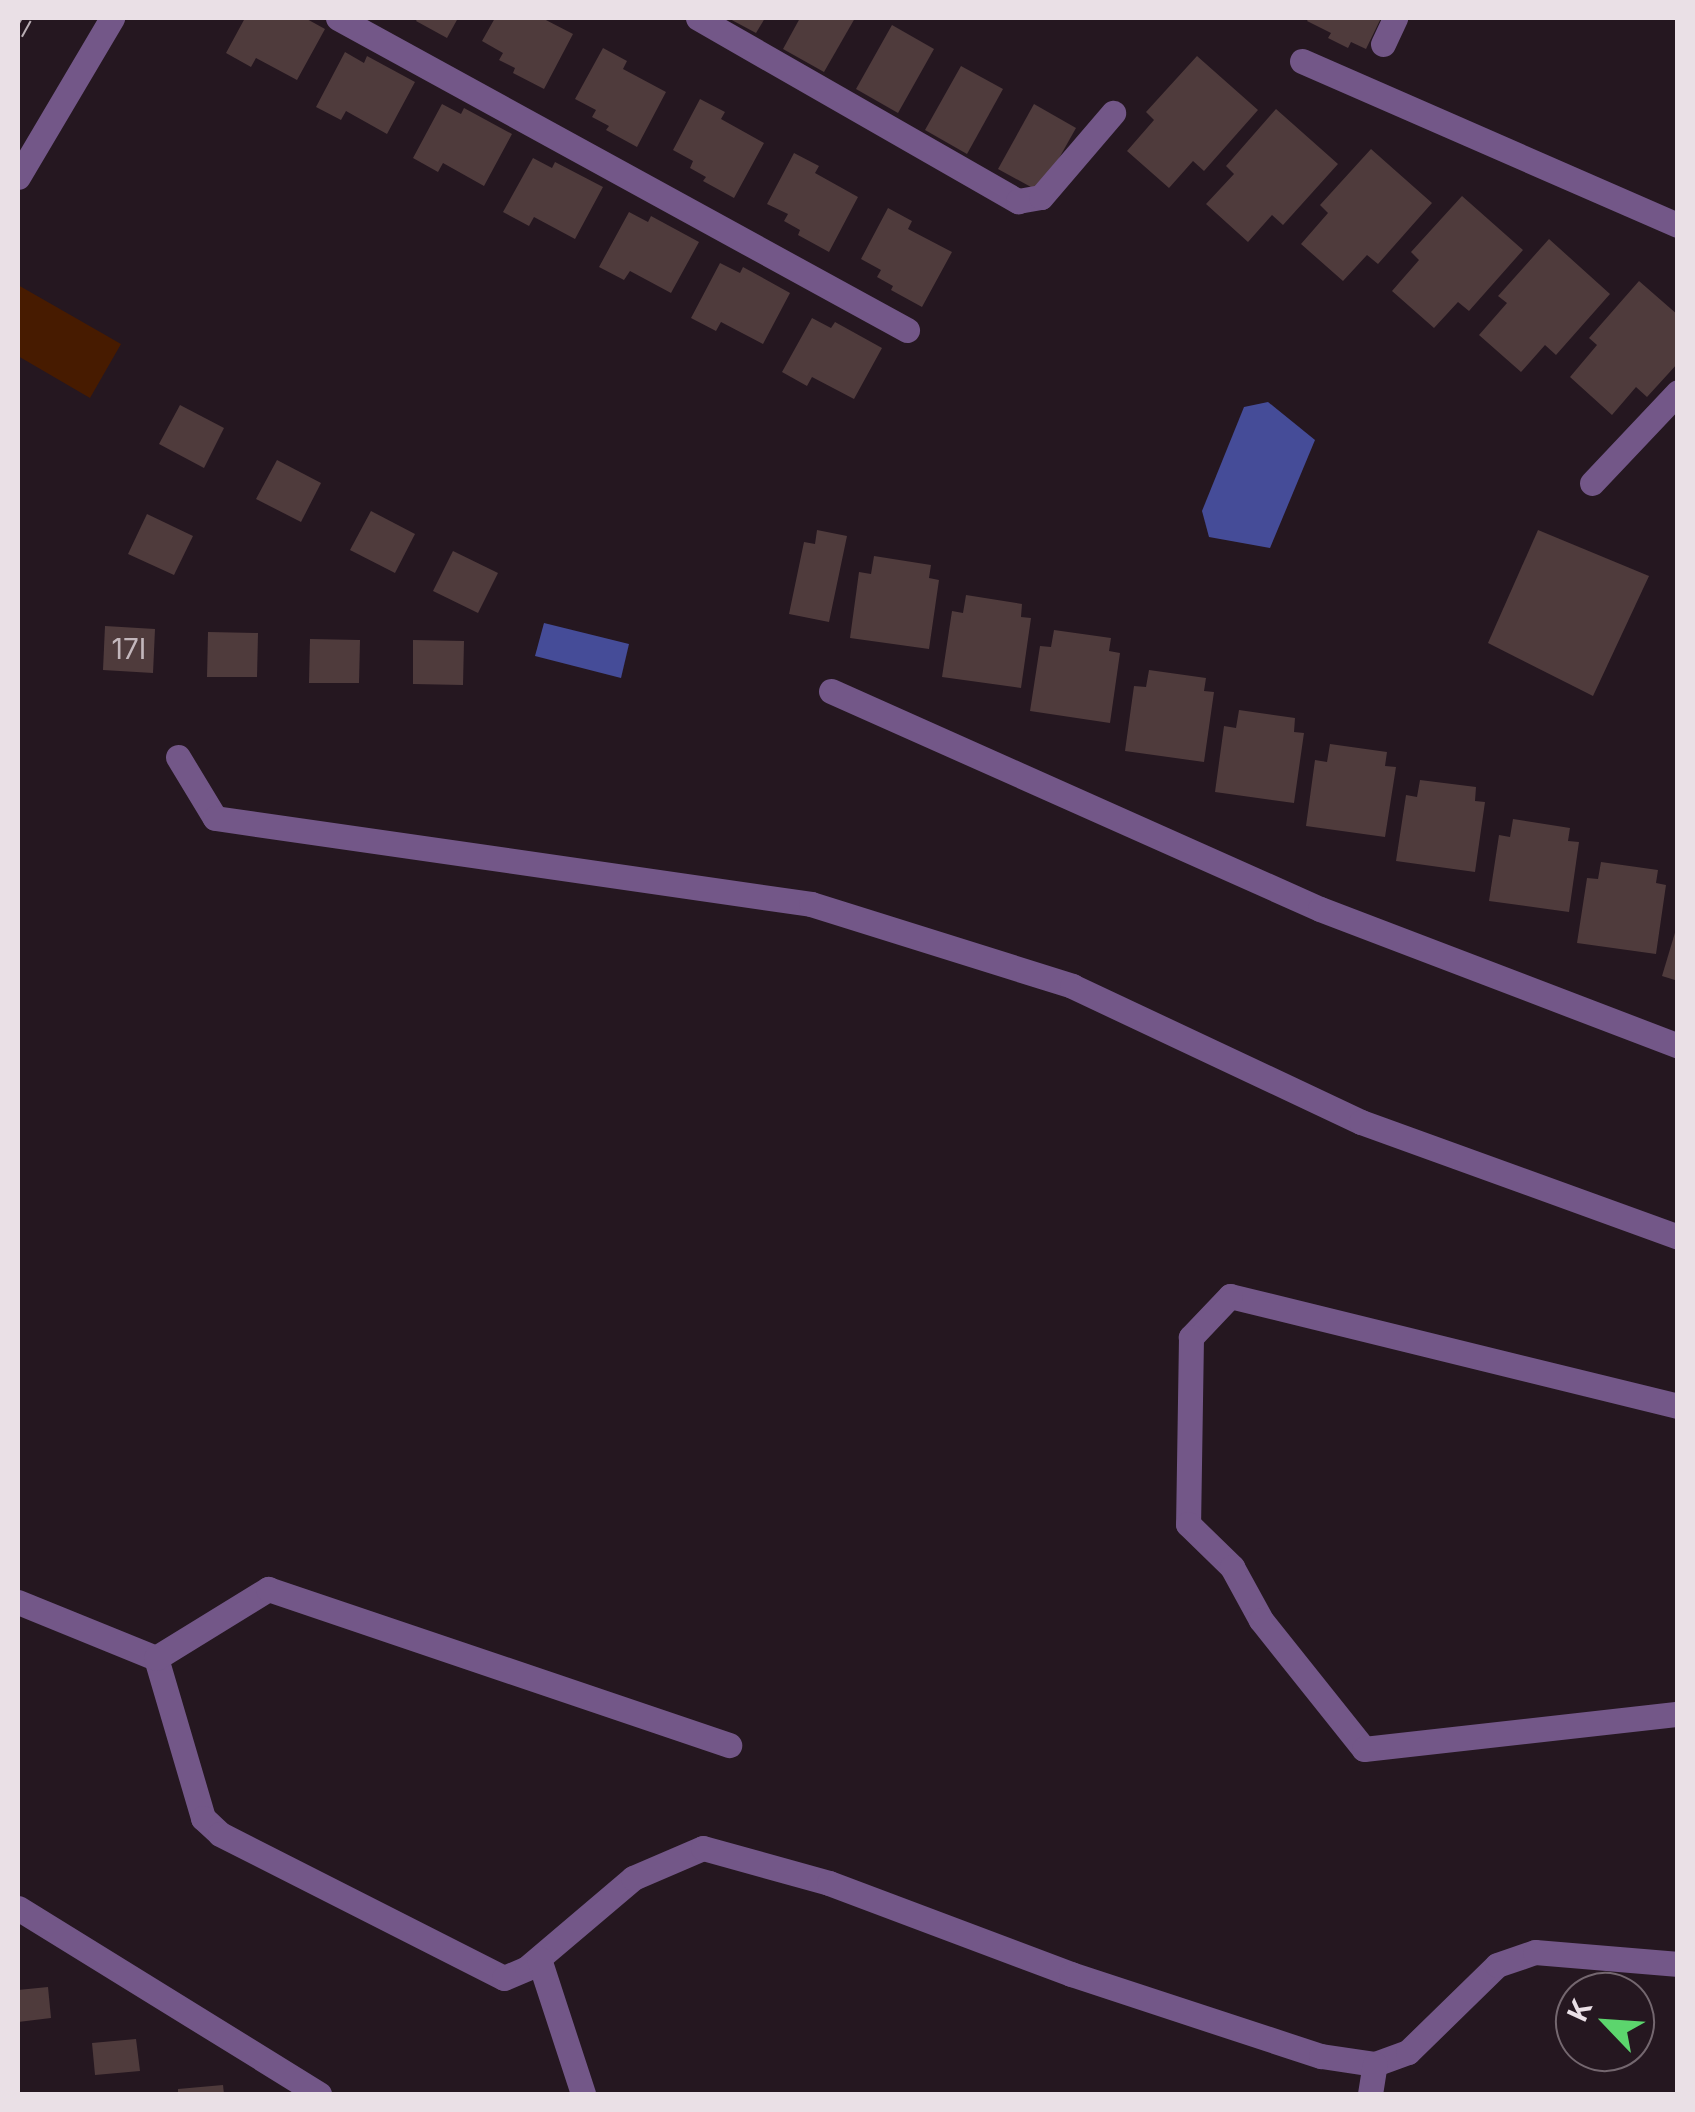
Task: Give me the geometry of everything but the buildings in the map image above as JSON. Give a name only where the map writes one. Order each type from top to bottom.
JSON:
[{"type":"street","points":[[18,177],[112,18]]},
{"type":"street","points":[[338,18],[907,330]]},
{"type":"street","points":[[698,18],[1018,201],[1042,196],[1113,114]]},
{"type":"street","points":[[1383,44],[1395,18]]},
{"type":"street","points":[[1302,61],[1678,226]]},
{"type":"street","points":[[1592,483],[1678,392]]},
{"type":"street","points":[[830,691],[1320,909],[1678,1046]]},
{"type":"street","points":[[178,757],[215,818],[811,904],[1072,986],[1361,1122],[1678,1237]]},
{"type":"street","points":[[1678,1406],[1230,1296],[1191,1338],[1188,1524],[1232,1567],[1261,1620],[1364,1749],[1678,1714]]},
{"type":"street","points":[[156,1658],[268,1589],[728,1745]]},
{"type":"street","points":[[18,1602],[156,1658]]},
{"type":"street","points":[[156,1658],[204,1818],[220,1834],[504,1978],[539,1959],[632,1878],[704,1848],[829,1883],[1071,1974],[1321,2056],[1374,2064],[1408,2052],[1496,1965],[1534,1952],[1678,1964]]},
{"type":"street","points":[[18,1908],[319,2094]]},
{"type":"street","points":[[539,1959],[583,2094]]},
{"type":"street","points":[[1370,2094],[1374,2064]]},
{"type":"shaded area","points":[[18,285],[121,344],[90,398],[18,356]]},
{"type":"shaded area","points":[[1268,402],[1315,440],[1270,548],[1209,537],[1202,511],[1244,407]]},
{"type":"shaded area","points":[[544,623],[629,644],[621,678],[535,656]]},
{"type":"railway","points":[[18,34],[27,18]]}]
